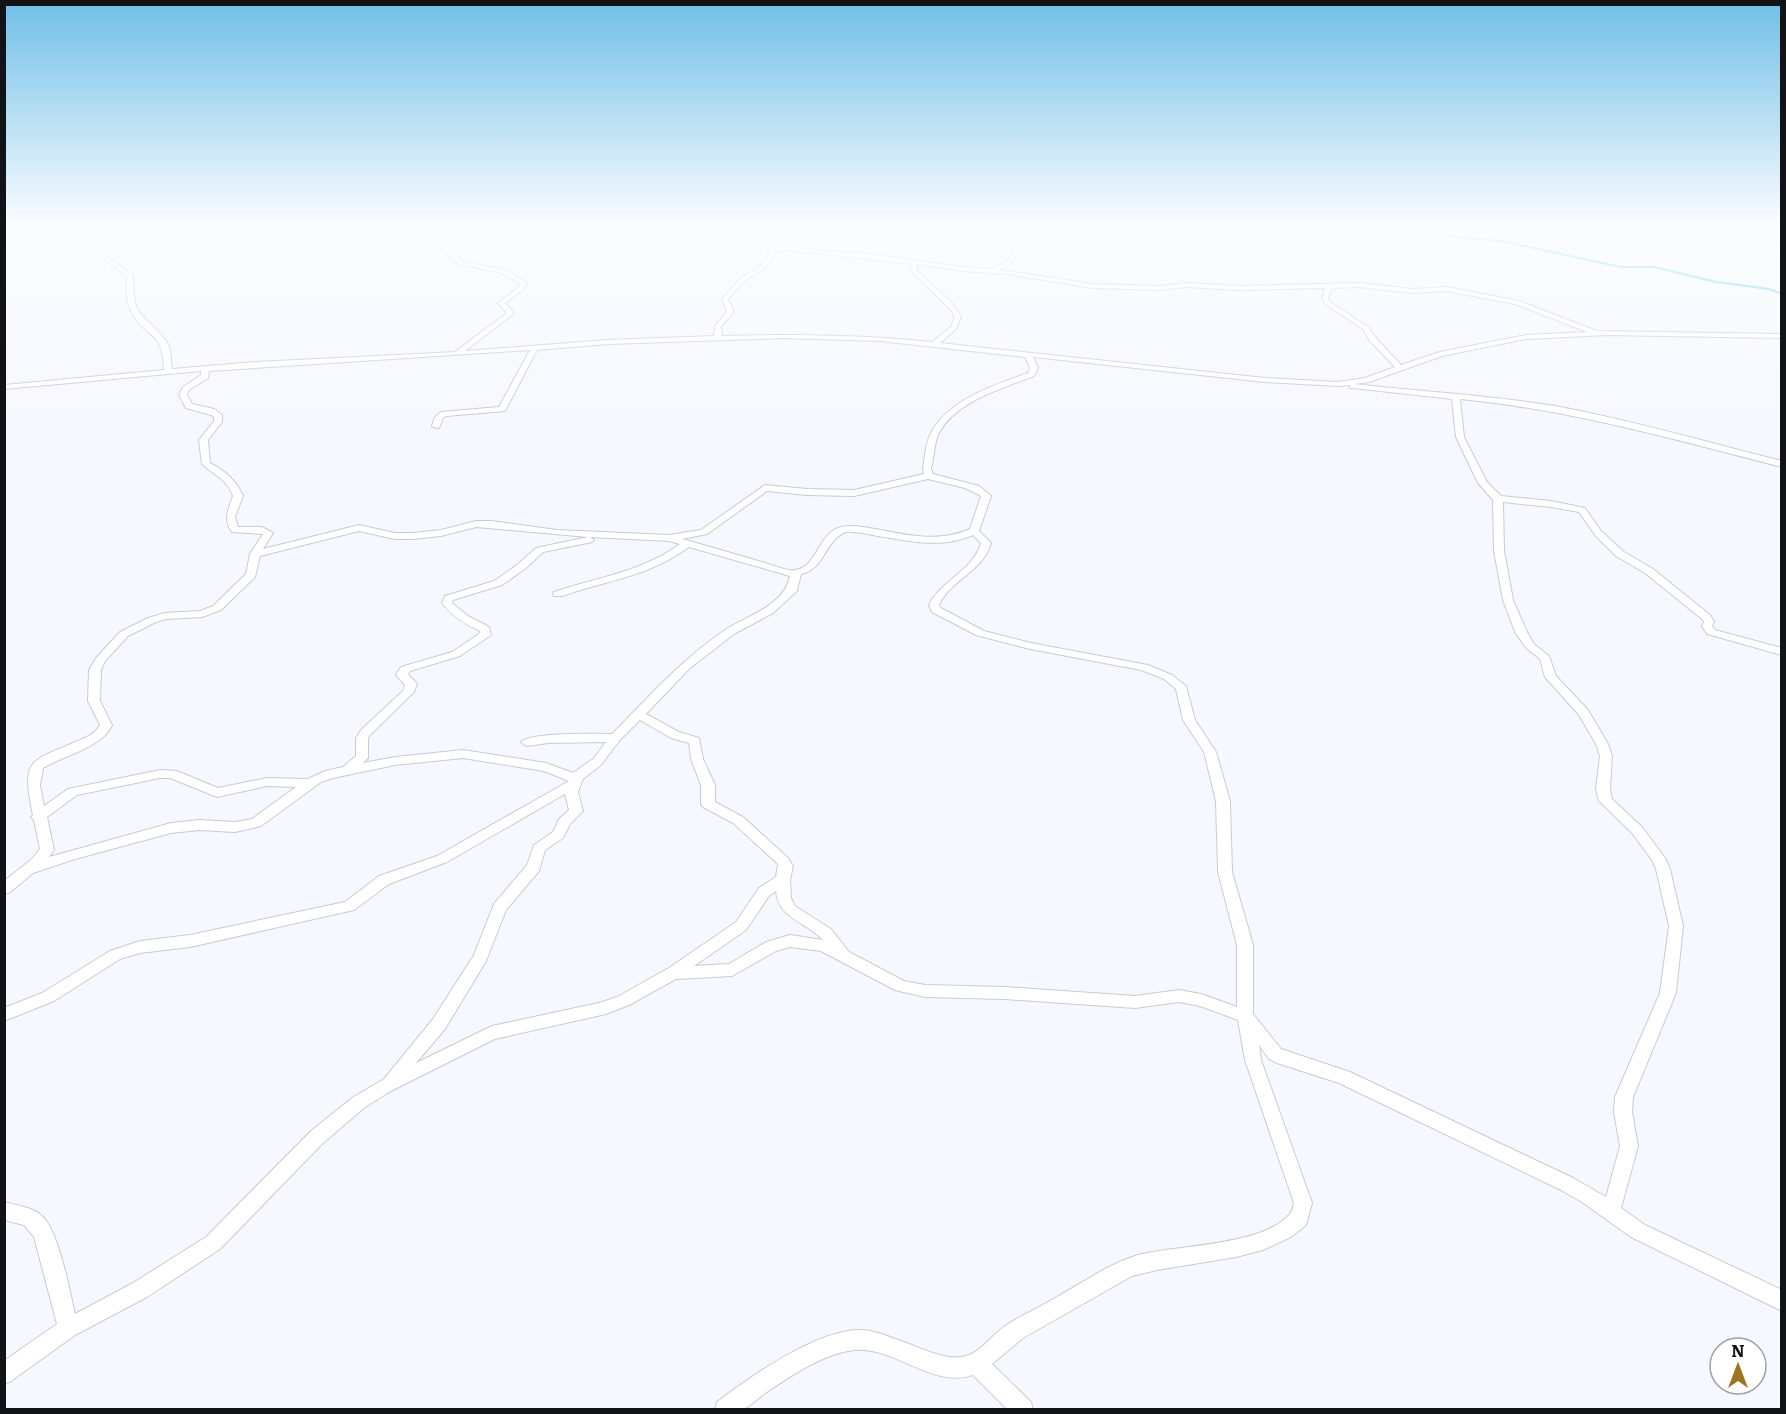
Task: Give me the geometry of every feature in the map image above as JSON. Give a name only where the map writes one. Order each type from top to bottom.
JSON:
[{"type":"street","points":[[131,292],[133,309],[165,342],[168,353],[168,372]]},
{"type":"street","points":[[457,354],[511,313],[501,303],[516,292]]},
{"type":"street","points":[[718,339],[718,326],[731,312],[724,299],[731,292]]},
{"type":"street","points":[[932,346],[954,328],[958,317],[937,292]]},
{"type":"street","points":[[1327,292],[1325,298],[1327,303],[1366,328],[1399,367]]},
{"type":"street","points":[[1469,292],[1518,302],[1596,333]]},
{"type":"street","points":[[1338,384],[1366,380],[1447,352],[1526,337],[1596,333],[1782,336]]},
{"type":"street","points":[[4,387],[205,368],[457,354],[608,342],[828,337],[1514,402],[1638,426],[1782,464]]},
{"type":"street","points":[[435,426],[439,417],[444,414],[502,409],[535,347]]},
{"type":"street","points":[[929,476],[927,469],[934,434],[941,423],[954,410],[977,395],[1031,374],[1034,368],[1028,355]]},
{"type":"street","points":[[4,889],[46,850],[33,785],[38,765],[96,738],[104,730],[105,725],[94,701],[95,670],[100,660],[124,634],[152,620],[165,616],[202,614],[217,608],[251,575],[255,554],[268,533],[262,530],[235,530],[230,522],[231,510],[238,496],[234,484],[228,477],[206,464],[201,443],[205,435],[218,422],[218,415],[189,406],[183,395],[186,389],[205,376],[205,368]]},
{"type":"street","points":[[1456,396],[1460,437],[1483,483],[1498,499],[1551,504],[1582,510],[1598,533],[1620,554],[1649,571],[1706,617],[1709,622],[1707,626],[1711,632],[1782,652]]},
{"type":"street","points":[[255,554],[352,529],[367,529],[395,537],[413,537],[476,524],[491,524],[557,533],[669,538],[789,573],[796,573],[804,572],[818,563],[823,547],[840,531],[858,529],[912,538],[946,540],[961,538],[974,531],[986,500],[984,492],[929,476],[854,493],[813,493],[765,488],[704,531],[669,538]]},
{"type":"street","points":[[1498,499],[1499,551],[1508,600],[1521,632],[1530,646],[1545,658],[1551,677],[1584,713],[1602,744],[1606,756],[1603,789],[1606,801],[1631,823],[1661,863],[1676,926],[1668,993],[1624,1097],[1623,1112],[1629,1146],[1611,1212]]},
{"type":"street","points":[[725,1410],[764,1380],[841,1342],[873,1341],[953,1367],[966,1367],[976,1363],[1016,1331],[1122,1271],[1158,1261],[1237,1249],[1291,1228],[1300,1221],[1304,1211],[1304,1203],[1257,1074],[1245,1016],[1245,945],[1225,872],[1222,801],[1210,752],[1189,720],[1182,688],[1168,677],[1144,667],[1030,646],[980,633],[936,610],[934,605],[937,597],[958,580],[984,552],[986,543],[974,531]]},
{"type":"street","points":[[340,772],[360,760],[363,755],[362,738],[366,732],[408,692],[411,684],[402,675],[405,669],[456,654],[485,635],[485,629],[454,613],[447,603],[449,598],[498,583],[540,550],[606,536]]},
{"type":"street","points":[[558,594],[658,563],[688,543]]},
{"type":"street","points":[[4,1015],[48,997],[127,950],[190,941],[349,906],[384,880],[442,859],[573,782],[597,762],[615,738],[685,667],[734,630],[769,611],[793,589],[796,573]]},
{"type":"street","points":[[638,714],[675,735],[695,741],[697,759],[708,785],[708,804],[738,820],[783,861],[786,867],[783,879],[784,898],[789,909],[826,933],[845,956]]},
{"type":"street","points":[[527,742],[549,739],[615,738]]},
{"type":"street","points":[[26,871],[71,855],[171,828],[199,825],[235,827],[256,823],[280,808],[311,783],[340,772],[395,761],[458,753],[546,767],[573,782]]},
{"type":"street","points":[[38,817],[73,792],[160,774],[172,774],[221,793],[267,782],[311,783]]},
{"type":"street","points":[[388,1084],[439,1024],[484,951],[499,908],[534,867],[539,848],[558,835],[564,822],[576,811],[571,795],[573,782]]},
{"type":"street","points":[[4,1374],[68,1328],[140,1290],[213,1243],[317,1137],[358,1103],[388,1084],[492,1032],[600,1009],[623,1001],[673,973],[735,931],[745,921],[764,892],[783,879]]},
{"type":"street","points":[[673,973],[732,970],[771,946],[790,941],[824,946],[901,986],[924,991],[1005,993],[1135,1002],[1179,996],[1201,1000],[1245,1016],[1275,1054],[1344,1077],[1567,1184],[1638,1231],[1782,1301]]},
{"type":"street","points":[[4,1211],[28,1217],[39,1226],[46,1241],[68,1328]]},
{"type":"street","points":[[976,1363],[1023,1410]]},
{"type":"waterway","points":[[1777,292],[1782,294]]}]
